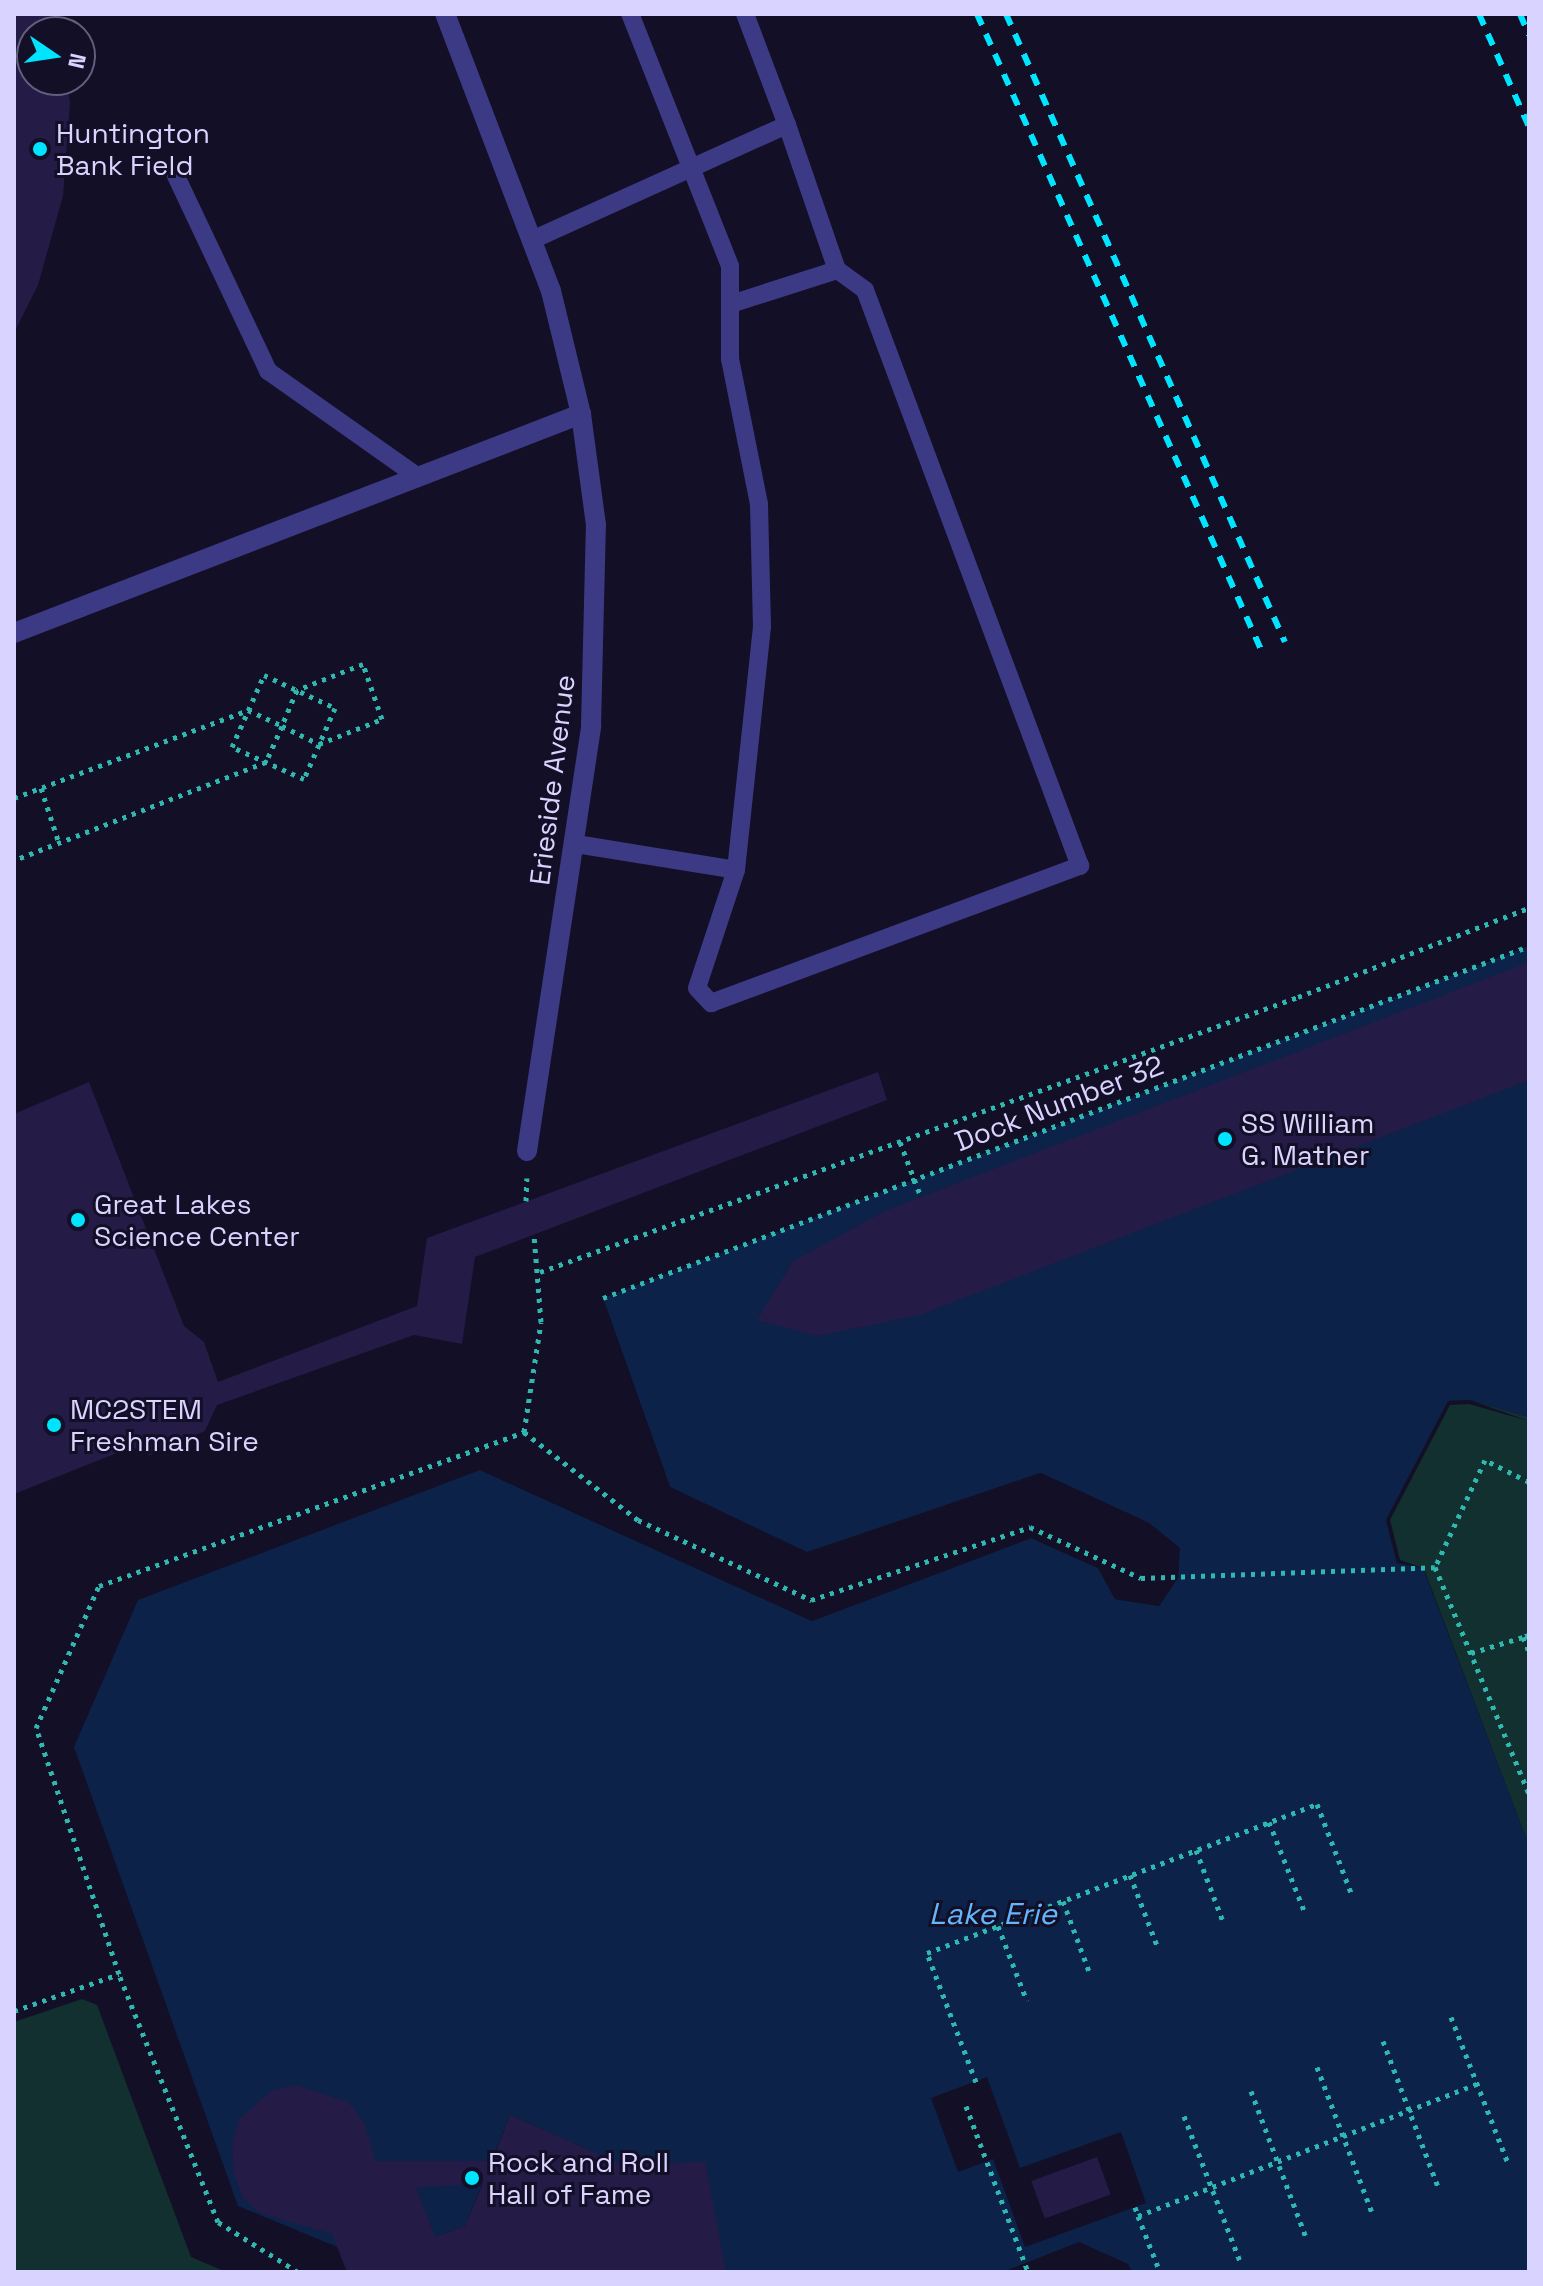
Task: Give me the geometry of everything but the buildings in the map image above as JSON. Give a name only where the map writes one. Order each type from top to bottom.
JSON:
[{"type":"street","name":"Erieside Avenue","points":[[445,14],[551,291],[581,414],[596,525],[591,726],[576,844],[527,1151]]},
{"type":"street","points":[[14,633],[581,414]]},
{"type":"lane","points":[[630,14],[730,266],[730,359],[759,504],[762,627],[736,870],[697,988],[711,1003],[1080,866],[865,290],[837,270],[745,14]]},
{"type":"lane","points":[[532,240],[690,164],[787,125]]},
{"type":"lane","points":[[176,176],[268,371],[418,477]]},
{"type":"lane","points":[[731,304],[837,270]]},
{"type":"lane","points":[[576,844],[736,870]]},
{"type":"path","points":[[14,798],[248,710],[282,726],[319,744],[382,719],[363,664],[297,690],[282,726],[266,762],[14,860]]},
{"type":"path","points":[[264,675],[297,690],[335,708],[304,779],[232,747],[264,675]]},
{"type":"path","points":[[41,788],[59,843]]},
{"type":"path","points":[[540,1272],[1529,908]]},
{"type":"path","name":"Dock Number 32","points":[[603,1298],[1529,946]]},
{"type":"path","points":[[900,1142],[921,1197]]},
{"type":"path","points":[[524,1432],[541,1322],[540,1272],[534,1235]]},
{"type":"path","points":[[524,1432],[638,1520],[811,1600],[1030,1527],[1141,1578],[1435,1567]]},
{"type":"path","points":[[298,2272],[218,2222],[119,1974],[36,1728],[99,1586],[524,1432]]},
{"type":"path","points":[[1529,1482],[1485,1460],[1435,1567],[1529,1794]]},
{"type":"path","points":[[1471,1653],[1526,1636],[1529,1652]]},
{"type":"path","points":[[976,2082],[927,1953],[1317,1804],[1352,1895]]},
{"type":"path","points":[[1269,1822],[1305,1913]]},
{"type":"path","points":[[1196,1850],[1224,1924]]},
{"type":"path","points":[[1130,1875],[1158,1948]]},
{"type":"path","points":[[1063,1901],[1090,1974]]},
{"type":"path","points":[[998,1926],[1027,2001]]},
{"type":"path","points":[[14,2011],[119,1974]]},
{"type":"path","points":[[1451,2017],[1508,2163]]},
{"type":"path","points":[[1383,2041],[1439,2189]]},
{"type":"path","points":[[1317,2067],[1373,2215]]},
{"type":"path","points":[[1138,2216],[1477,2084]]},
{"type":"path","points":[[1251,2091],[1307,2240]]},
{"type":"path","points":[[966,2106],[1028,2272]]},
{"type":"path","points":[[1184,2116],[1241,2264]]},
{"type":"path","points":[[1135,2207],[1160,2272]]},
{"type":"green space","points":[[1470,1400],[1529,1417],[1529,1846],[1424,1569],[1397,1563],[1386,1520],[1448,1401]]},
{"type":"green space","points":[[82,1999],[97,2005],[191,2257],[226,2272],[14,2272],[14,2022]]},
{"type":"water","name":"Lake Erie","points":[[1529,946],[1529,1417],[1470,1400],[1448,1401],[1386,1520],[1397,1563],[1423,1568],[1529,1846],[1529,2272],[1132,2272],[1128,2264],[1079,2242],[1003,2272],[617,2272],[622,2165],[510,2115],[465,2226],[371,2261],[238,2206],[74,1747],[138,1600],[480,1470],[812,1621],[1031,1538],[1098,1568],[1115,1599],[1159,1606],[1178,1578],[1179,1548],[1149,1523],[1041,1473],[807,1553],[670,1487],[603,1298]]},
{"type":"pier","points":[[603,1298],[670,1487],[807,1552],[1040,1473],[1149,1523],[1180,1548],[1178,1578],[1159,1606],[1115,1599],[1098,1568],[1031,1538],[812,1621],[480,1470],[812,1616],[1031,1534],[1101,1565],[1117,1596],[1157,1601],[1174,1576],[1176,1550],[1147,1526],[1040,1477],[807,1557],[668,1490]]},
{"type":"pier","points":[[1470,1400],[1529,1421],[1469,1404],[1450,1405],[1390,1520],[1400,1560],[1423,1568],[1397,1563],[1386,1520],[1448,1401]]},
{"type":"pier","points":[[987,2077],[1020,2168],[1121,2132],[1146,2203],[1025,2247],[993,2159],[958,2172],[931,2098]]},
{"type":"railway","points":[[977,14],[1263,654]]},
{"type":"railway","points":[[1006,14],[1285,642]]},
{"type":"railway","points":[[1479,14],[1529,127]]},
{"type":"railway","points":[[1520,14],[1529,35]]},
{"type":"place","name":"Huntington Bank Field","points":[[40,149]]},
{"type":"place","name":"SS William G. Mather","points":[[1225,1139]]},
{"type":"place","name":"Great Lakes Science Center","points":[[78,1220]]},
{"type":"place","name":"MC2STEM Freshman Sire","points":[[54,1425]]},
{"type":"place","name":"Rock and Roll Hall of Fame","points":[[472,2178]]}]
